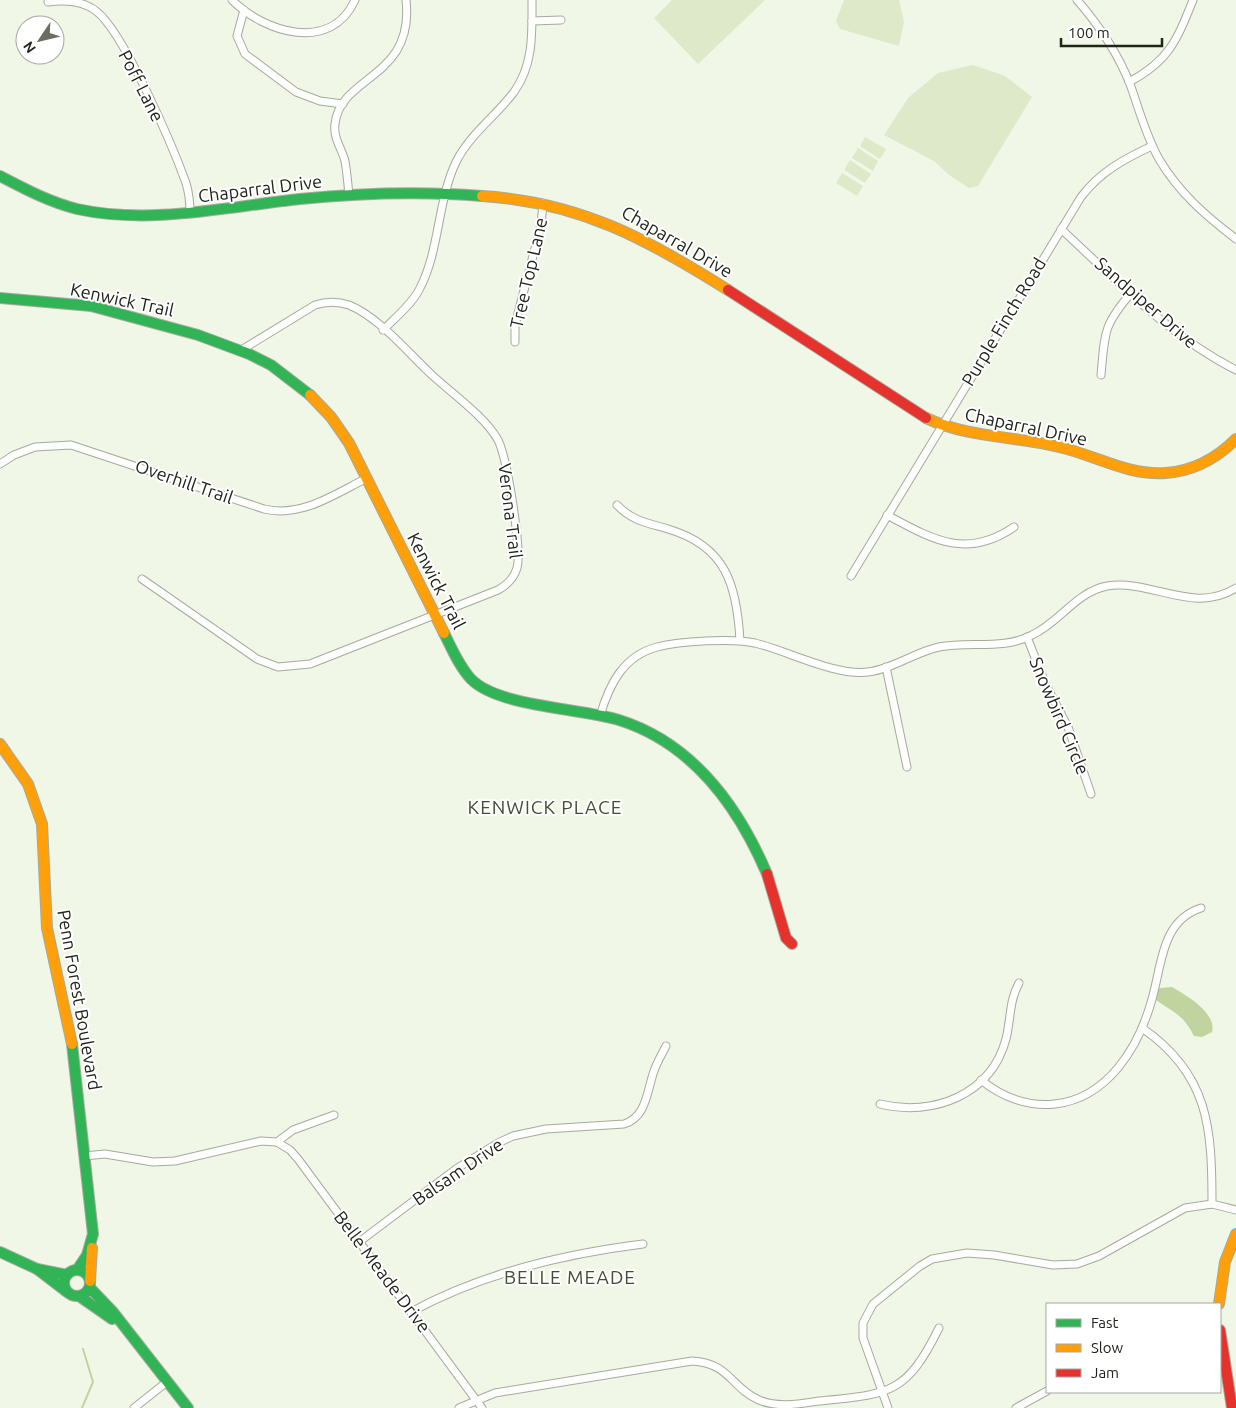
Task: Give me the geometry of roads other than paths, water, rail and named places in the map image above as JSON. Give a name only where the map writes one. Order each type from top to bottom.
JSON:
[{"type":"street","points":[[232,0],[244,10],[277,28],[313,33],[336,24],[355,0]]},
{"type":"street","points":[[349,196],[344,160],[335,131],[337,115],[343,104],[358,88],[384,68],[396,52],[405,30],[406,0]]},
{"type":"street","points":[[384,330],[412,300],[422,285],[446,192],[456,164],[468,143],[509,98],[522,80],[531,51],[532,0]]},
{"type":"street","points":[[1078,0],[1112,50],[1129,82],[1152,146],[1187,197],[1236,239]]},
{"type":"street","points":[[1129,82],[1154,67],[1168,53],[1180,33],[1193,0]]},
{"type":"street","name":"Poff Lane","points":[[48,2],[72,1],[90,7],[103,18],[116,37],[154,107],[170,145],[186,184],[190,198],[190,214]]},
{"type":"street","points":[[244,10],[237,36],[245,54],[296,92],[320,101],[343,104]]},
{"type":"street","points":[[532,21],[561,20]]},
{"type":"street","name":"Purple Finch Road","points":[[851,576],[1086,190],[1103,173],[1152,146]]},
{"type":"street","name":"Chaparral Drive","points":[[0,176],[45,200],[89,213],[141,218],[190,214],[301,199],[446,192],[543,204],[596,217],[633,233],[721,286],[918,413],[942,425],[960,431],[1061,447],[1119,466],[1152,473],[1178,471],[1200,464],[1223,451],[1236,440]]},
{"type":"street","name":"Tree Top Lane","points":[[515,342],[515,325],[541,225],[543,204]]},
{"type":"street","name":"Sandpiper Drive","points":[[1061,229],[1187,341],[1236,370]]},
{"type":"street","points":[[1101,375],[1106,329],[1114,313],[1131,293]]},
{"type":"street","name":"Kenwick Trail","points":[[0,298],[102,308],[201,334],[243,349],[284,373],[313,397],[338,427],[366,478],[458,662],[472,680],[481,687],[498,695],[620,720],[653,734],[683,753],[704,773],[734,809],[753,841],[768,877],[786,938],[792,944]]},
{"type":"street","name":"Verona Trail","points":[[142,579],[245,652],[278,667],[310,664],[435,615],[498,590],[509,582],[515,573],[518,546],[508,478],[501,446],[492,432],[368,316],[348,305],[338,302],[323,302],[243,349]]},
{"type":"street","name":"Overhill Trail","points":[[0,464],[14,454],[35,447],[71,445],[264,509],[280,512],[308,507],[366,478]]},
{"type":"street","points":[[616,505],[631,518],[690,537],[713,552],[728,576],[739,626],[740,641]]},
{"type":"street","points":[[887,516],[929,537],[958,545],[984,542],[1014,527]]},
{"type":"street","points":[[600,716],[608,691],[619,672],[646,651],[667,645],[740,641],[755,643],[848,671],[868,672],[939,647],[1004,643],[1027,638],[1053,622],[1078,599],[1106,587],[1134,586],[1177,597],[1201,599],[1222,595],[1236,588]]},
{"type":"street","name":"Snowbird Circle","points":[[1027,638],[1045,683],[1068,727],[1091,794]]},
{"type":"street","points":[[886,666],[908,767]]},
{"type":"street","name":"Penn Forest Boulevard","points":[[0,744],[28,784],[42,824],[47,928],[54,970],[75,1058],[93,1234],[87,1255],[77,1270]]},
{"type":"street","points":[[981,1080],[997,1091],[1023,1102],[1048,1104],[1075,1100],[1094,1091],[1111,1076],[1128,1054],[1142,1028],[1152,999],[1168,938],[1179,920],[1201,908]]},
{"type":"street","points":[[880,1104],[916,1108],[941,1105],[962,1096],[981,1080],[1003,1048],[1011,1003],[1019,983]]},
{"type":"street","points":[[1142,1028],[1175,1055],[1197,1089],[1207,1124],[1212,1204]]},
{"type":"street","name":"Balsam Drive","points":[[359,1242],[456,1169],[498,1142],[513,1136],[546,1129],[624,1124],[635,1119],[642,1109],[654,1069],[666,1046]]},
{"type":"street","points":[[84,1156],[105,1154],[165,1162],[261,1141],[277,1142],[293,1130],[334,1115]]},
{"type":"street","name":"Belle Meade Drive","points":[[277,1142],[294,1154],[482,1408]]},
{"type":"street","points":[[888,1408],[862,1338],[865,1315],[873,1304],[926,1263],[944,1256],[979,1253],[1053,1265],[1077,1264],[1099,1256],[1185,1208],[1212,1204],[1236,1210]]},
{"type":"street","points":[[1219,1303],[1225,1262],[1236,1234]]},
{"type":"street","name":"Penn Forest Boulevard","points":[[90,1284],[91,1242]]},
{"type":"street","points":[[411,1312],[489,1276],[554,1260],[643,1244]]},
{"type":"street","points":[[0,1252],[37,1269],[67,1292],[79,1296],[120,1322]]},
{"type":"street","points":[[37,1269],[67,1275],[77,1270],[84,1272],[90,1284],[188,1408]]},
{"type":"street","points":[[67,1275],[64,1284],[67,1292]]},
{"type":"street","points":[[79,1296],[86,1294],[90,1284]]},
{"type":"street","points":[[459,1408],[476,1400],[522,1388],[692,1361],[705,1362],[719,1368],[751,1395],[776,1404],[862,1398],[882,1393],[896,1386],[913,1371],[939,1328]]},
{"type":"street","points":[[1221,1343],[1232,1408]]},
{"type":"street","points":[[134,1408],[168,1381]]},
{"type":"street","points":[[1016,1408],[1046,1392]]},
{"type":"waterway","points":[[82,1408],[93,1382],[83,1349]]},
{"type":"district","name":"KENWICK PLACE","points":[[545,807]]},
{"type":"district","name":"BELLE MEADE","points":[[570,1277]]}]
